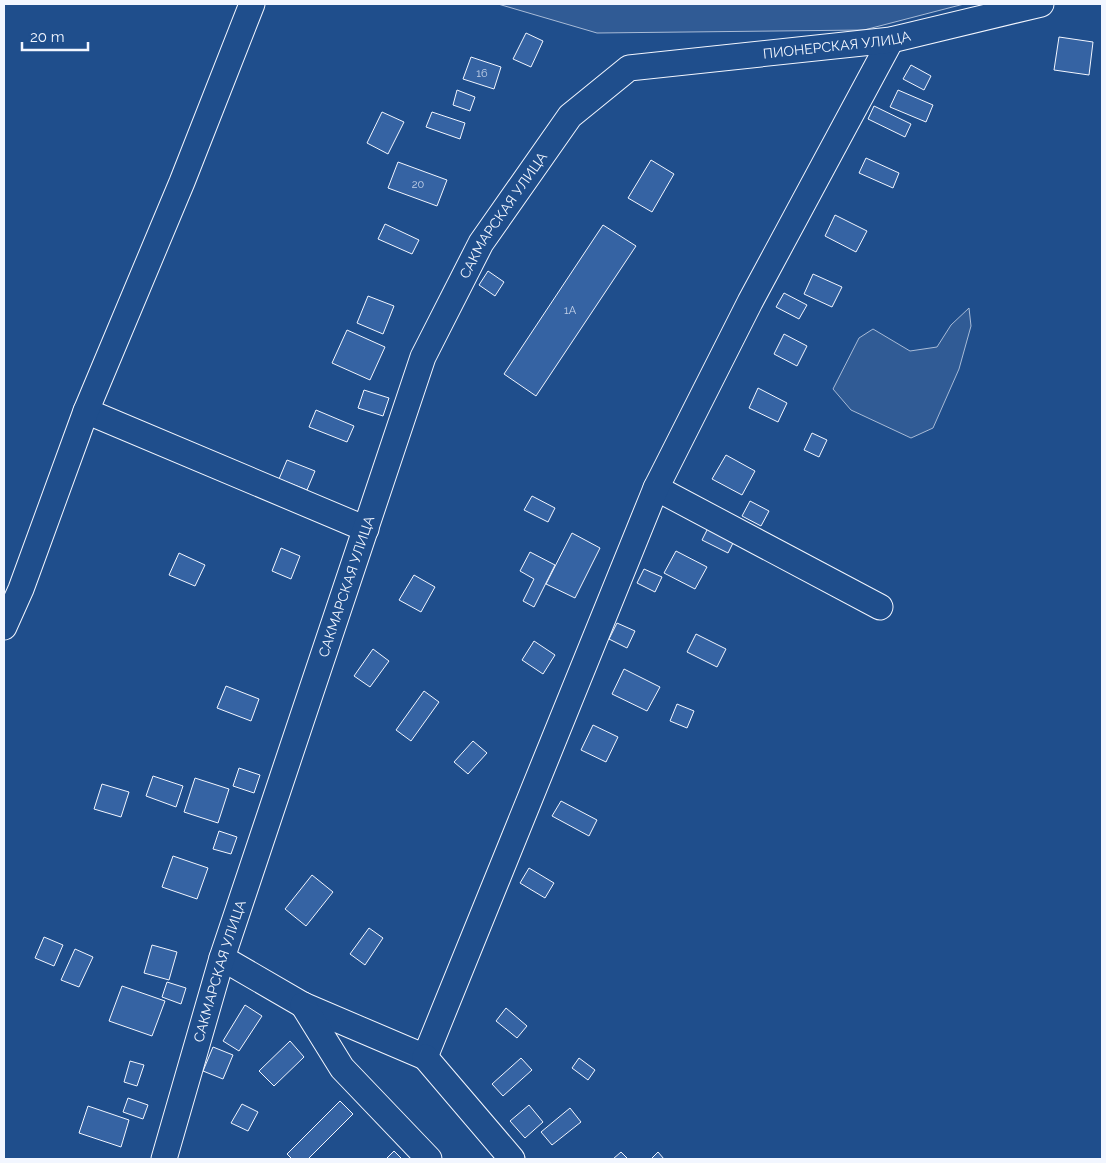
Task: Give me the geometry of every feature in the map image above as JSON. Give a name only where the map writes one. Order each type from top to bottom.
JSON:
[{"type":"street","points":[[4,628],[21,589],[86,411],[178,191],[252,4]]},
{"type":"street","name":"ПИОНЕРСКАЯ УЛИЦА","points":[[629,68],[891,40],[1041,4]]},
{"type":"street","points":[[425,1057],[656,488],[750,302],[891,40]]},
{"type":"street","name":"САКМАРСКАЯ УЛИЦА","points":[[164,1159],[222,958],[423,357],[482,243],[570,116],[629,68]]},
{"type":"street","points":[[86,411],[366,529]]},
{"type":"street","points":[[656,488],[880,607]]},
{"type":"street","points":[[222,958],[303,1005],[425,1057],[512,1159]]},
{"type":"street","points":[[303,1005],[342,1068],[429,1159]]},
{"type":"shaded area","points":[[498,4],[964,4],[864,30],[597,33]]},
{"type":"shaded area","points":[[969,308],[971,326],[959,369],[933,428],[911,438],[851,410],[833,389],[859,338],[873,329],[910,351],[937,347],[951,325]]},
{"type":"building","points":[[526,33],[543,41],[531,67],[513,59]]},
{"type":"building","points":[[1059,37],[1093,42],[1089,75],[1054,70]]},
{"type":"building","points":[[471,57],[501,67],[494,89],[463,79]]},
{"type":"building","points":[[911,65],[931,76],[924,90],[903,79]]},
{"type":"building","points":[[457,90],[475,97],[470,111],[453,105]]},
{"type":"building","points":[[898,90],[933,105],[926,122],[890,107]]},
{"type":"building","points":[[874,106],[911,124],[905,137],[868,119]]},
{"type":"building","points":[[382,112],[404,122],[388,154],[367,143]]},
{"type":"building","points":[[432,112],[465,123],[460,139],[426,127]]},
{"type":"building","points":[[866,158],[899,173],[893,188],[859,173]]},
{"type":"building","points":[[651,160],[674,174],[652,212],[628,198]]},
{"type":"building","points":[[398,162],[447,180],[437,206],[388,188]]},
{"type":"building","points":[[835,215],[867,231],[856,252],[825,236]]},
{"type":"building","points":[[385,224],[419,240],[412,254],[378,239]]},
{"type":"building","points":[[603,225],[636,246],[536,396],[504,374]]},
{"type":"building","points":[[488,271],[504,282],[495,296],[479,285]]},
{"type":"building","points":[[813,274],[842,287],[832,307],[804,294]]},
{"type":"building","points":[[784,293],[807,305],[799,319],[776,307]]},
{"type":"building","points":[[368,296],[394,306],[383,334],[357,323]]},
{"type":"building","points":[[347,330],[385,347],[370,380],[332,363]]},
{"type":"building","points":[[784,334],[807,346],[797,366],[774,354]]},
{"type":"building","points":[[758,388],[787,403],[778,422],[749,408]]},
{"type":"building","points":[[364,390],[389,398],[383,416],[358,408]]},
{"type":"building","points":[[316,410],[354,426],[347,442],[309,427]]},
{"type":"building","points":[[812,433],[827,440],[819,457],[804,450]]},
{"type":"building","points":[[726,455],[755,471],[742,495],[712,479]]},
{"type":"building","points":[[287,460],[315,471],[307,490],[279,479]]},
{"type":"building","points":[[532,496],[555,508],[548,522],[524,510]]},
{"type":"building","points":[[750,501],[769,511],[761,526],[742,516]]},
{"type":"building","points":[[710,524],[736,537],[728,553],[702,540]]},
{"type":"building","points":[[572,533],[600,548],[575,598],[546,584]]},
{"type":"building","points":[[281,548],[300,556],[291,579],[272,571]]},
{"type":"building","points":[[676,551],[707,567],[695,589],[664,573]]},
{"type":"building","points":[[530,552],[555,565],[534,607],[523,601],[534,579],[520,571]]},
{"type":"building","points":[[179,553],[205,565],[195,586],[169,575]]},
{"type":"building","points":[[644,569],[662,577],[655,592],[637,583]]},
{"type":"building","points":[[414,575],[435,587],[421,612],[399,600]]},
{"type":"building","points":[[617,623],[635,631],[627,648],[609,639]]},
{"type":"building","points":[[696,634],[726,649],[717,667],[687,652]]},
{"type":"building","points":[[534,641],[555,655],[543,674],[522,660]]},
{"type":"building","points":[[373,649],[389,661],[370,687],[354,676]]},
{"type":"building","points":[[624,669],[660,687],[647,711],[612,694]]},
{"type":"building","points":[[226,686],[259,699],[251,721],[217,708]]},
{"type":"building","points":[[424,691],[439,702],[411,741],[396,730]]},
{"type":"building","points":[[677,704],[694,711],[687,728],[670,721]]},
{"type":"building","points":[[593,725],[618,737],[606,762],[581,750]]},
{"type":"building","points":[[473,741],[487,753],[468,774],[454,762]]},
{"type":"building","points":[[239,768],[260,775],[254,793],[233,786]]},
{"type":"building","points":[[153,776],[183,786],[176,807],[146,796]]},
{"type":"building","points":[[195,778],[229,789],[218,823],[184,812]]},
{"type":"building","points":[[102,784],[129,792],[121,817],[94,809]]},
{"type":"building","points":[[561,801],[597,820],[589,836],[552,816]]},
{"type":"building","points":[[219,831],[237,837],[231,854],[213,849]]},
{"type":"building","points":[[173,856],[208,868],[197,899],[162,887]]},
{"type":"building","points":[[529,868],[554,883],[545,898],[520,883]]},
{"type":"building","points":[[312,875],[333,892],[306,926],[285,909]]},
{"type":"building","points":[[369,928],[383,938],[365,965],[350,954]]},
{"type":"building","points":[[44,937],[63,945],[54,966],[35,958]]},
{"type":"building","points":[[152,945],[177,952],[169,980],[144,973]]},
{"type":"building","points":[[75,949],[93,957],[79,987],[61,980]]},
{"type":"building","points":[[167,982],[186,988],[181,1004],[162,997]]},
{"type":"building","points":[[122,986],[165,1001],[152,1036],[109,1021]]},
{"type":"building","points":[[245,1005],[262,1016],[239,1051],[223,1041]]},
{"type":"building","points":[[506,1008],[527,1026],[517,1038],[496,1021]]},
{"type":"building","points":[[290,1041],[304,1057],[274,1086],[259,1071]]},
{"type":"building","points":[[213,1047],[233,1055],[223,1079],[203,1071]]},
{"type":"building","points":[[521,1058],[532,1070],[503,1096],[492,1084]]},
{"type":"building","points":[[579,1058],[595,1070],[588,1080],[572,1068]]},
{"type":"building","points":[[130,1061],[144,1065],[137,1086],[124,1082]]},
{"type":"building","points":[[128,1098],[148,1105],[143,1119],[123,1112]]},
{"type":"building","points":[[340,1101],[353,1114],[308,1159],[292,1159],[287,1154]]},
{"type":"building","points":[[242,1104],[258,1112],[248,1131],[231,1123]]},
{"type":"building","points":[[529,1105],[543,1122],[525,1138],[510,1121]]},
{"type":"building","points":[[88,1106],[129,1120],[121,1147],[79,1133]]},
{"type":"building","points":[[570,1108],[581,1122],[552,1145],[541,1132]]},
{"type":"building","points":[[394,1151],[402,1159],[386,1159]]},
{"type":"building","points":[[621,1152],[628,1159],[613,1159]]},
{"type":"building","points":[[658,1152],[664,1159],[651,1159]]}]
